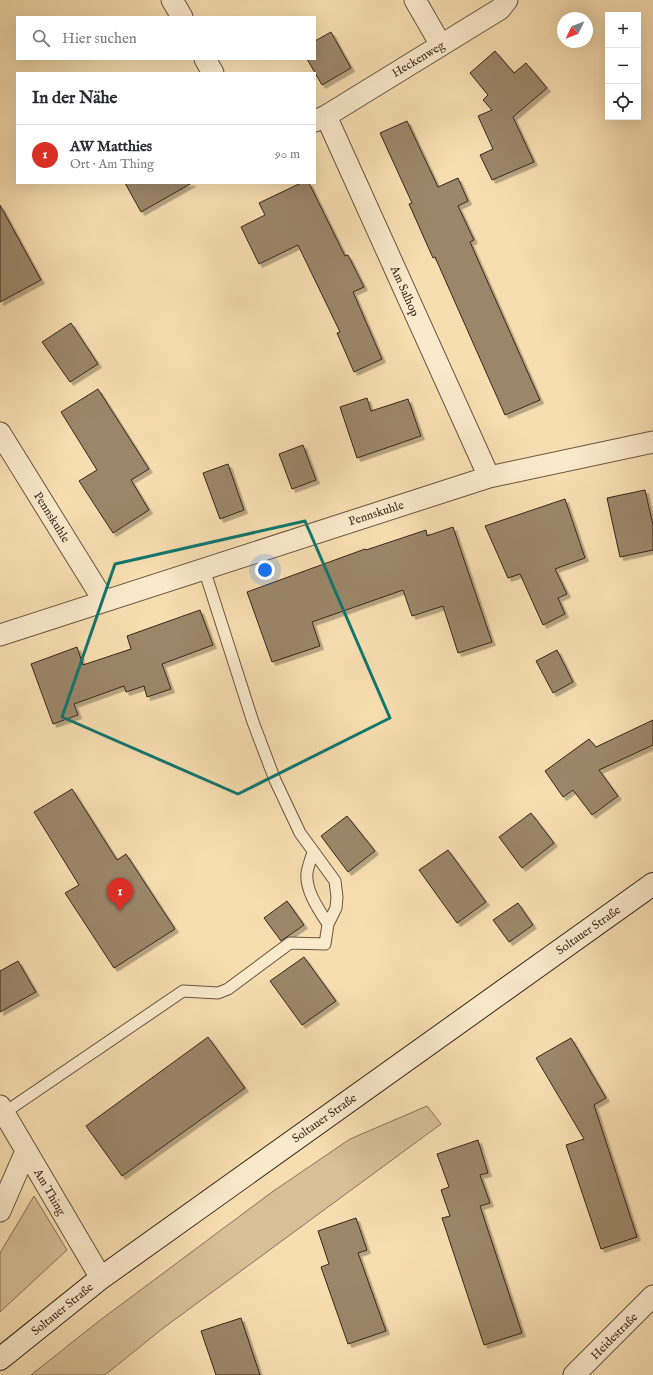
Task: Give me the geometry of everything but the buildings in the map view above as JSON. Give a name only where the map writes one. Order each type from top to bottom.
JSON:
[{"type":"main road","name":"Soltauer Straße","points":[[0,1359],[101,1278],[653,884]]},
{"type":"street","points":[[172,0],[181,16]]},
{"type":"street","points":[[415,0],[440,45]]},
{"type":"street","name":"Heckenweg","points":[[320,118],[500,9],[507,0]]},
{"type":"street","points":[[206,60],[212,72]]},
{"type":"street","name":"Am Salhop","points":[[320,118],[488,477]]},
{"type":"street","name":"Pennskuhle","points":[[0,433],[104,601]]},
{"type":"street","name":"Pennskuhle","points":[[0,635],[488,477],[653,442]]},
{"type":"street","name":"Am Thing","points":[[1,1112],[26,1151],[101,1278]]},
{"type":"street","points":[[0,1211],[26,1151]]},
{"type":"street","name":"Heidestraße","points":[[574,1375],[653,1296]]},
{"type":"lane","points":[[1,1112],[183,991],[218,993],[228,989],[290,943],[325,944],[328,924],[336,908],[338,897],[335,881],[300,833],[267,760],[204,569]]},
{"type":"lane","points":[[313,852],[307,873],[307,883],[310,893],[328,924]]},
{"type":"highlighted area","points":[[305,521],[390,718],[238,794],[62,717],[115,564]]},
{"type":"shaded area","points":[[427,1106],[441,1124],[162,1329],[105,1375],[31,1375],[99,1321],[272,1192],[350,1139]]},
{"type":"shaded area","points":[[34,1196],[67,1250],[0,1312],[0,1253]]},
{"type":"place","name":"AW Matthies","points":[[120,911]]}]
